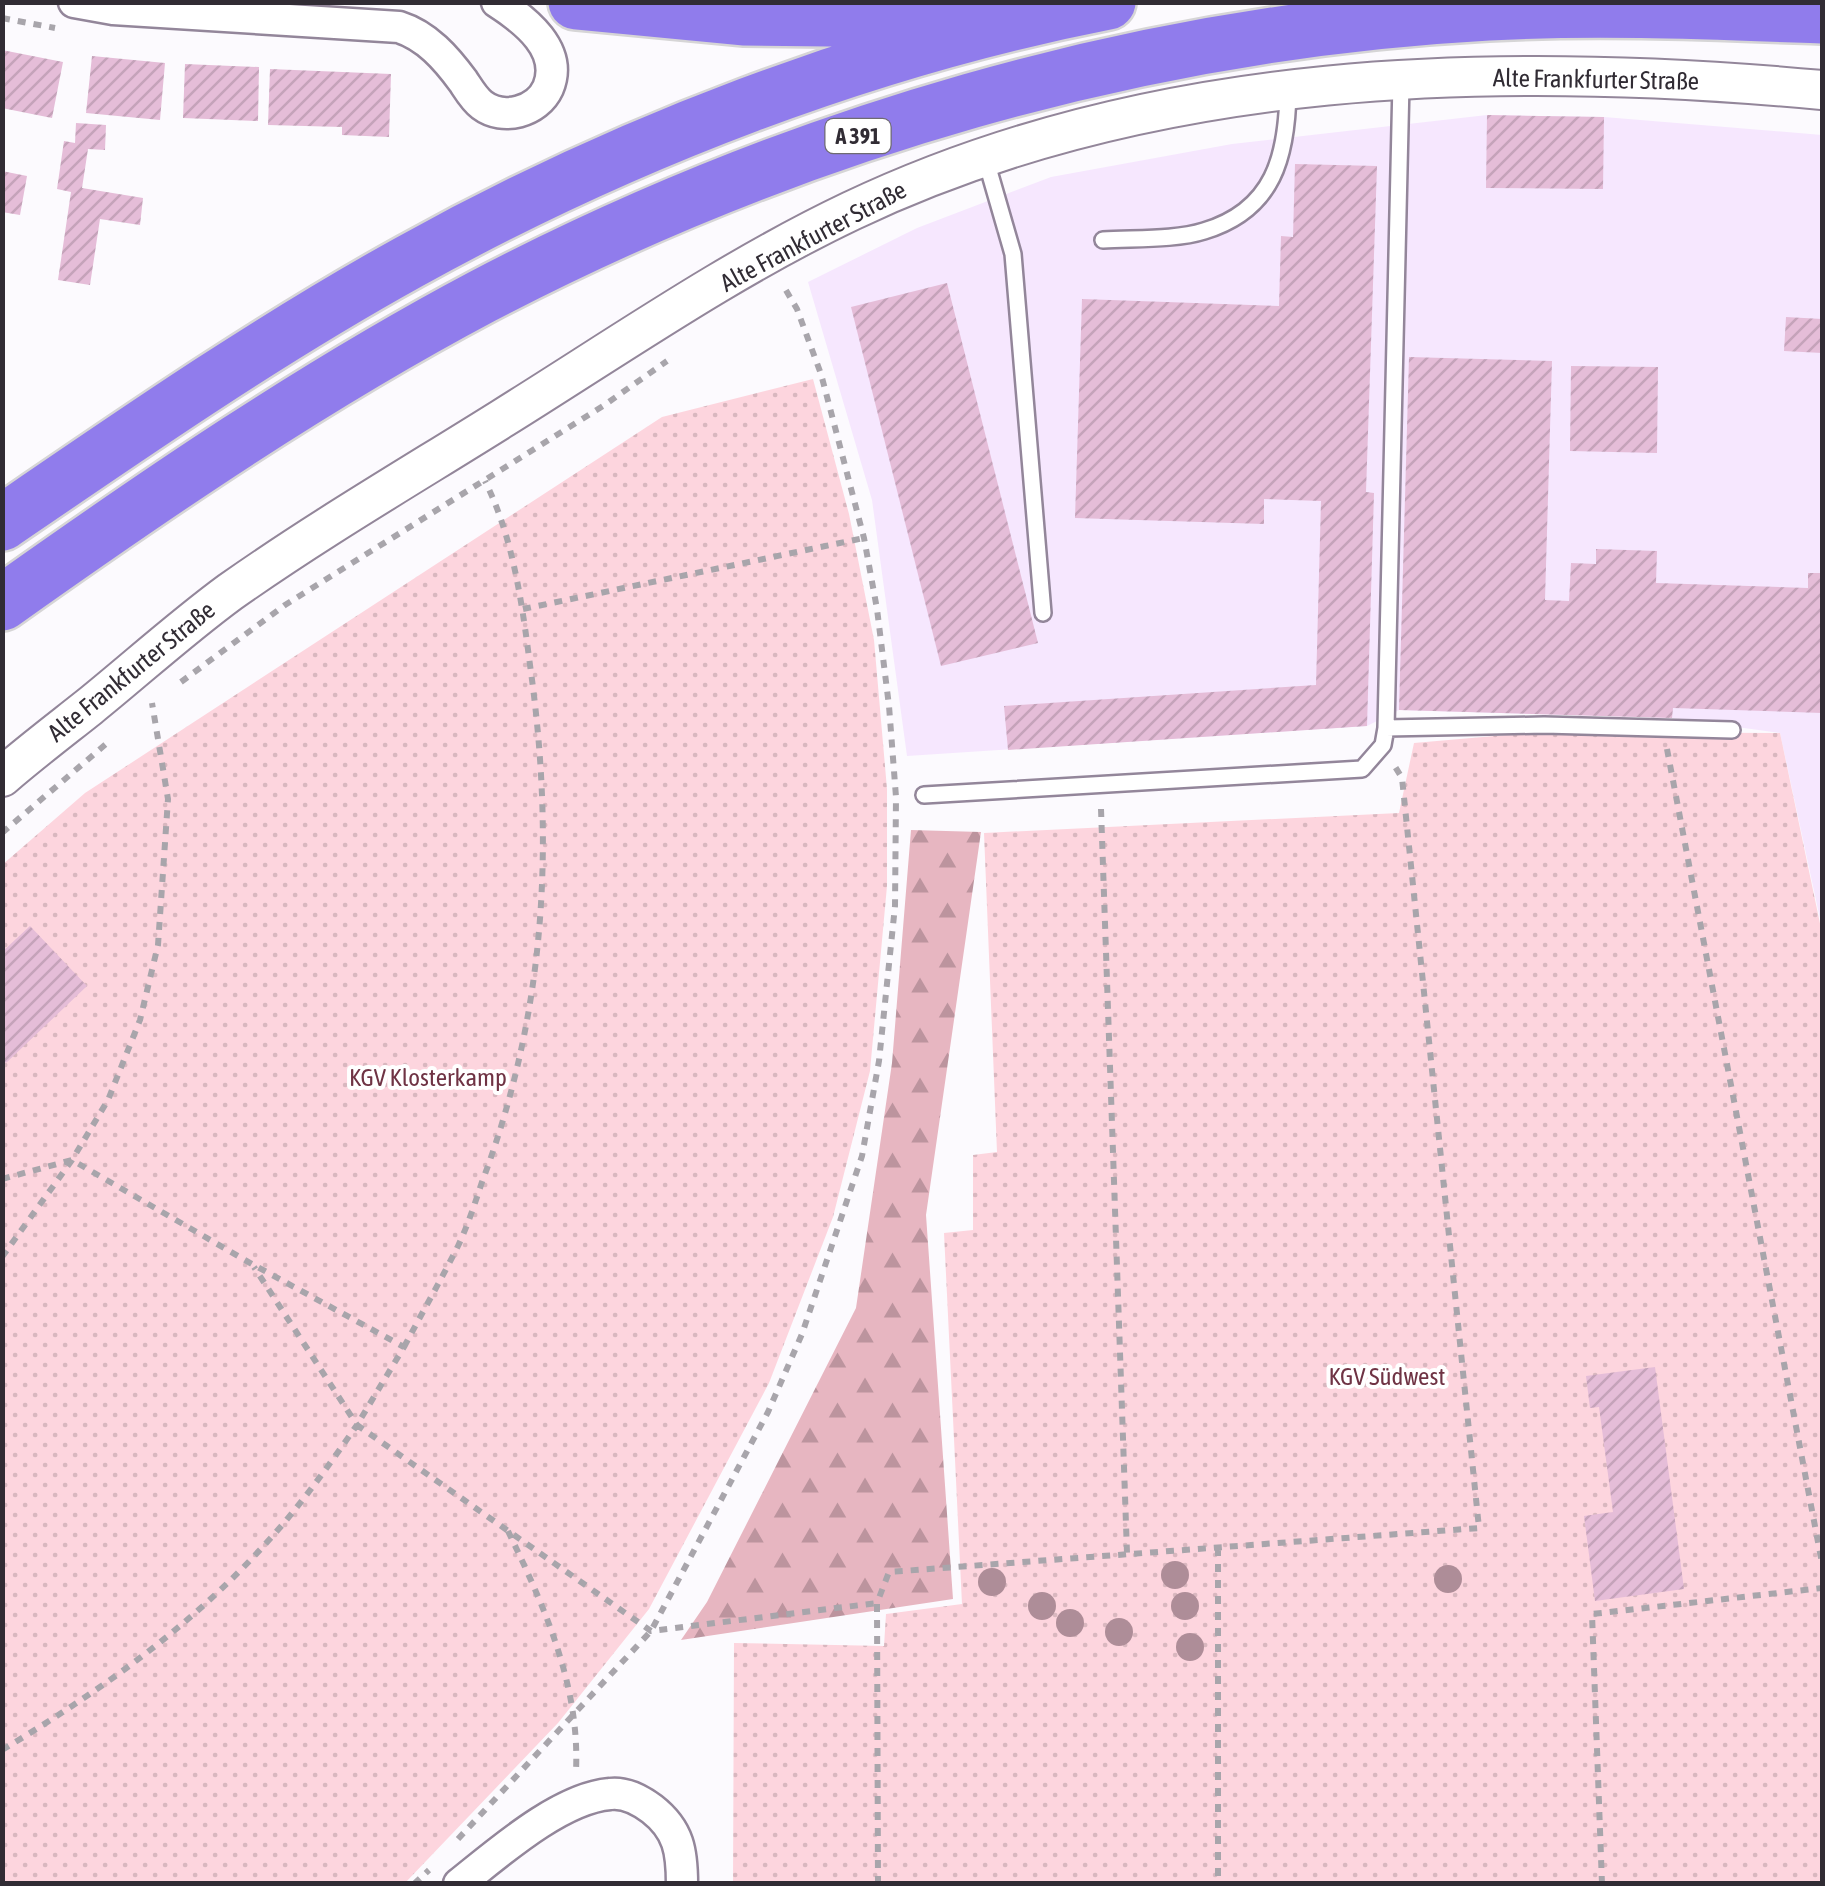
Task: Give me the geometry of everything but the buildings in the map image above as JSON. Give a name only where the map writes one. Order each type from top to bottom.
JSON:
[{"type":"highway","points":[[576,2],[743,18],[830,18],[959,2]]},
{"type":"highway","points":[[2,524],[266,347],[410,262],[545,194],[666,139],[821,80],[967,35],[1108,2]]},
{"type":"highway","name":"A 391","points":[[2,603],[289,408],[452,314],[653,214],[831,144],[1040,83],[1146,58],[1285,34],[1487,13],[1599,10],[1822,16]]},
{"type":"street","points":[[74,2],[399,28],[412,32],[438,52],[485,108],[518,112],[544,95],[551,74],[549,62],[540,37],[524,19],[498,2]]},
{"type":"street","name":"Alte Frankfurter Straße","points":[[2,777],[145,657],[232,591],[766,256],[849,212],[932,175],[1095,124],[1209,100],[1288,89],[1402,79],[1593,77],[1736,82],[1822,90]]},
{"type":"street","points":[[459,1884],[510,1844],[580,1802],[612,1793],[639,1799],[675,1832],[682,1856],[682,1884]]},
{"type":"lane","points":[[924,795],[1362,769],[1385,737],[1402,79]]},
{"type":"lane","points":[[1103,240],[1203,232],[1241,214],[1272,184],[1285,146],[1288,89]]},
{"type":"lane","points":[[985,157],[1013,254],[1042,613]]},
{"type":"lane","points":[[1385,737],[1663,726],[1732,730]]},
{"type":"path","points":[[456,1842],[650,1631],[775,1396],[802,1334],[862,1156],[890,983],[896,906],[896,815],[889,706],[864,538],[821,374],[797,309],[781,281]]},
{"type":"path","points":[[140,714],[285,606],[668,360]]},
{"type":"path","points":[[2,1750],[75,1706],[207,1603],[268,1542],[357,1425],[460,1243],[500,1133],[529,1023],[542,923],[544,814],[538,716],[522,608],[500,510],[485,481]]},
{"type":"path","points":[[522,608],[864,538]]},
{"type":"path","points":[[2,1257],[72,1160],[115,1084],[140,1020],[158,946],[168,799],[152,703]]},
{"type":"path","points":[[1663,726],[1822,1564]]},
{"type":"path","points":[[878,1884],[877,1604],[889,1572],[1479,1528],[1402,778],[1385,737]]},
{"type":"path","points":[[2,832],[114,738]]},
{"type":"path","points":[[1100,783],[1127,1553]]},
{"type":"path","points":[[2,1179],[72,1160],[404,1347]]},
{"type":"path","points":[[252,1264],[357,1425],[650,1631],[877,1604]]},
{"type":"path","points":[[506,1527],[544,1606],[574,1715],[580,1802]]},
{"type":"path","points":[[1218,1548],[1218,1884]]},
{"type":"path","points":[[1602,1884],[1592,1614],[1822,1588]]},
{"type":"path","points":[[414,1884],[430,1870]]},
{"type":"shaded area","points":[[1487,115],[1604,117],[1822,135],[1822,928],[1780,733],[1672,718],[1399,710],[1367,726],[907,756],[872,500],[808,282],[917,228],[1051,177],[1232,144]]},
{"type":"green space","name":"KGV Klosterkamp","points":[[813,379],[849,514],[874,640],[887,789],[887,886],[870,1071],[833,1217],[769,1383],[649,1609],[558,1723],[405,1883],[3,1883],[2,865],[85,793],[662,417]]},
{"type":"green space","name":"KGV Südwest","points":[[1540,732],[1780,733],[1822,933],[1822,1883],[733,1884],[734,1643],[884,1646],[886,1614],[962,1604],[944,1233],[973,1230],[973,1155],[997,1152],[984,833],[1399,813],[1414,743]]},
{"type":"green space","points":[[911,830],[981,832],[926,1215],[953,1599],[681,1640],[707,1602],[856,1308],[892,1063]]}]
